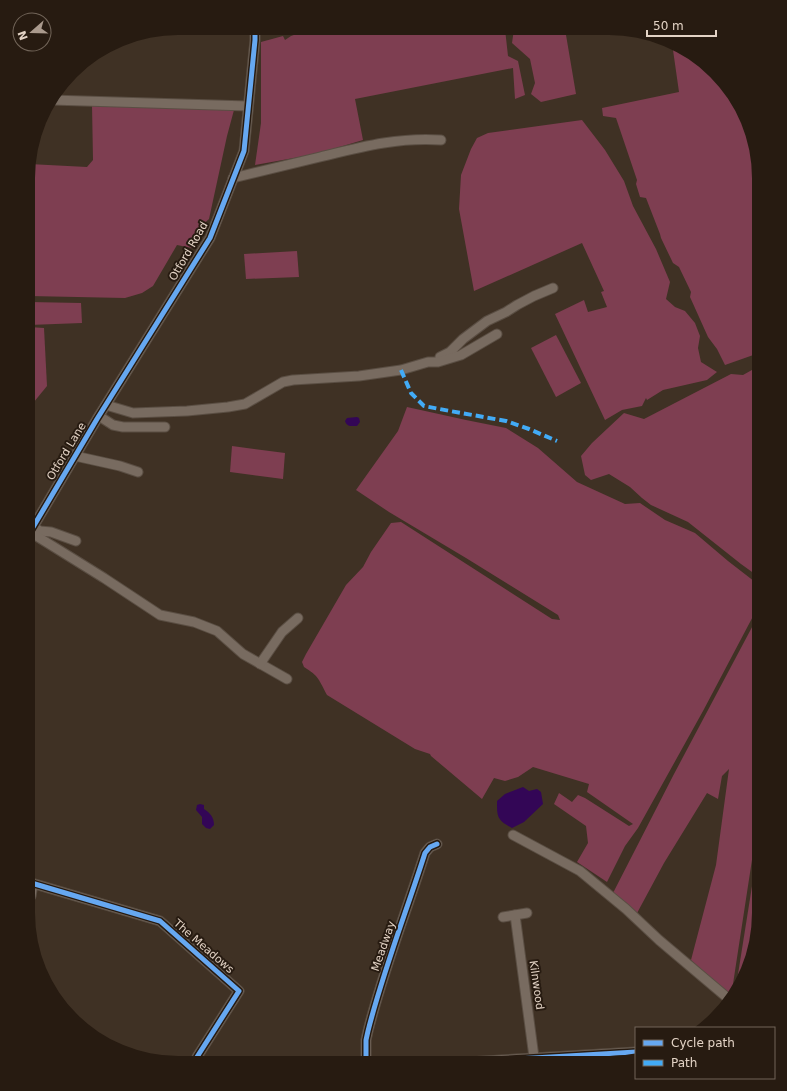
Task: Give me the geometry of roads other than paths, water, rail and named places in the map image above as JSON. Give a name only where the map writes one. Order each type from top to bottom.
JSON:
[{"type":"street","name":"Otford Road","points":[[98,418],[210,238],[244,150],[255,35]]},
{"type":"street","points":[[58,100],[248,106]]},
{"type":"street","points":[[233,178],[355,148],[390,141],[422,139],[441,140]]},
{"type":"street","points":[[106,405],[133,413],[187,411],[228,407],[245,404],[282,382],[359,376],[401,370],[428,362],[450,352],[463,339],[487,321],[534,296],[553,288]]},
{"type":"street","points":[[428,362],[438,362],[461,355],[497,334]]},
{"type":"street","points":[[98,418],[113,425],[123,427],[165,427]]},
{"type":"street","name":"Otford Lane","points":[[35,523],[98,418]]},
{"type":"street","points":[[75,456],[120,466],[138,472]]},
{"type":"street","points":[[35,531],[51,532],[76,541]]},
{"type":"street","points":[[35,534],[160,615],[194,622],[217,632],[243,654],[287,679]]},
{"type":"street","points":[[260,664],[282,632],[298,618]]},
{"type":"street","points":[[513,835],[580,871],[626,909],[659,940],[725,996]]},
{"type":"street","name":"Meadway","points":[[366,1056],[366,1040],[372,1012],[385,970],[425,853],[437,844]]},
{"type":"street","name":"The Meadows","points":[[35,884],[160,921],[239,990],[198,1056]]},
{"type":"street","points":[[503,917],[527,913]]},
{"type":"street","name":"Kilnwood","points":[[515,915],[530,1056]]},
{"type":"street","points":[[575,1056],[635,1052]]}]
